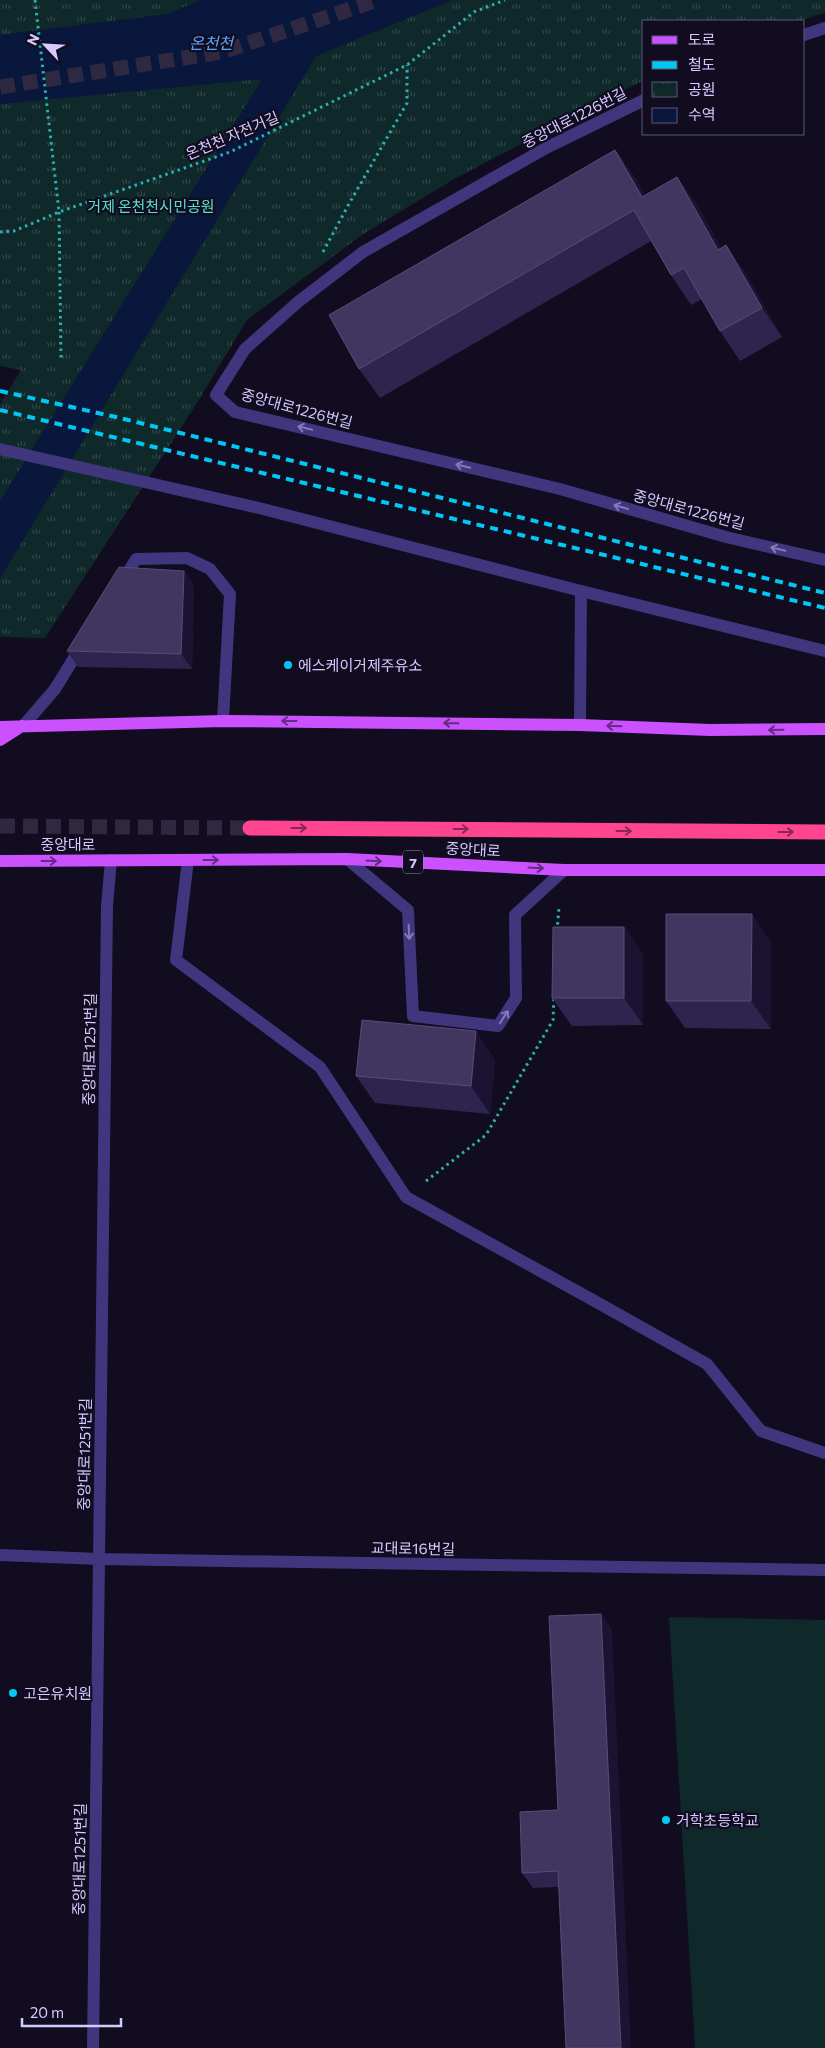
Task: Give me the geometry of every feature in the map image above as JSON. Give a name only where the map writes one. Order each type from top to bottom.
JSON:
[{"type":"highway","points":[[250,828],[825,832]]},
{"type":"main road","points":[[0,726],[223,721],[580,725],[710,730],[825,729]]},
{"type":"main road","points":[[0,740],[24,725]]},
{"type":"main road","name":"중앙대로","points":[[0,861],[347,859],[564,870],[825,870]]},
{"type":"street","points":[[805,35],[825,28]]},
{"type":"street","name":"중앙대로1226번길","points":[[642,101],[546,148],[363,252],[298,302],[245,349],[216,395],[236,412],[560,489],[726,537],[825,560]]},
{"type":"street","points":[[0,449],[259,508],[581,591],[825,651]]},
{"type":"street","points":[[116,591],[136,559],[187,558],[210,569],[230,594],[223,721]]},
{"type":"street","points":[[580,725],[581,591]]},
{"type":"street","points":[[24,725],[55,690],[90,632]]},
{"type":"street","points":[[347,859],[408,910],[413,1016],[498,1026],[516,998],[515,915],[564,870]]},
{"type":"street","name":"중앙대로1251번길","points":[[93,2048],[107,906],[111,860]]},
{"type":"street","points":[[188,860],[176,960],[320,1067],[406,1197],[707,1364],[761,1431],[825,1453]]},
{"type":"street","name":"교대로16번길","points":[[0,1555],[98,1559],[825,1570]]},
{"type":"path","points":[[34,0],[59,212],[61,359]]},
{"type":"path","name":"온천천 자전거길","points":[[0,232],[14,231],[59,212],[230,152],[407,65],[474,12],[505,0]]},
{"type":"path","points":[[323,253],[407,103],[407,65]]},
{"type":"path","points":[[557,932],[564,870]]},
{"type":"path","points":[[406,1197],[486,1135],[553,1020],[554,991]]},
{"type":"green space","name":"거제 온천천시민공원","points":[[0,0],[825,0],[825,13],[801,20],[642,20],[642,81],[456,178],[365,233],[247,320],[197,403],[45,638],[0,637],[0,404],[21,370],[0,366]]},
{"type":"green space","points":[[669,1617],[825,1620],[825,2048],[695,2048]]},
{"type":"water","name":"온천천","points":[[200,0],[452,0],[316,56],[0,578],[0,501],[262,79],[0,104],[0,35],[168,14]]},
{"type":"building","points":[[615,150],[642,197],[677,177],[718,250],[726,245],[762,308],[720,331],[684,268],[671,275],[634,210],[359,369],[329,315]]},
{"type":"building","points":[[119,567],[184,571],[181,654],[67,651]]},
{"type":"building","points":[[666,914],[752,914],[751,1001],[666,1001]]},
{"type":"building","points":[[553,927],[624,927],[624,998],[552,998]]},
{"type":"building","points":[[362,1020],[476,1031],[471,1086],[356,1076]]},
{"type":"building","points":[[601,1614],[621,2048],[566,2048],[558,1871],[522,1873],[520,1812],[558,1810],[549,1616]]},
{"type":"tunnel","points":[[0,87],[222,52],[378,0]]},
{"type":"tunnel","points":[[0,826],[250,828]]},
{"type":"railway","points":[[0,391],[116,417],[825,593]]},
{"type":"railway","points":[[0,410],[825,608]]},
{"type":"place","name":"에스케이거제주유소","points":[[288,665]]},
{"type":"place","name":"고은유치원","points":[[13,1693]]},
{"type":"place","name":"거학초등학교","points":[[666,1820]]}]
